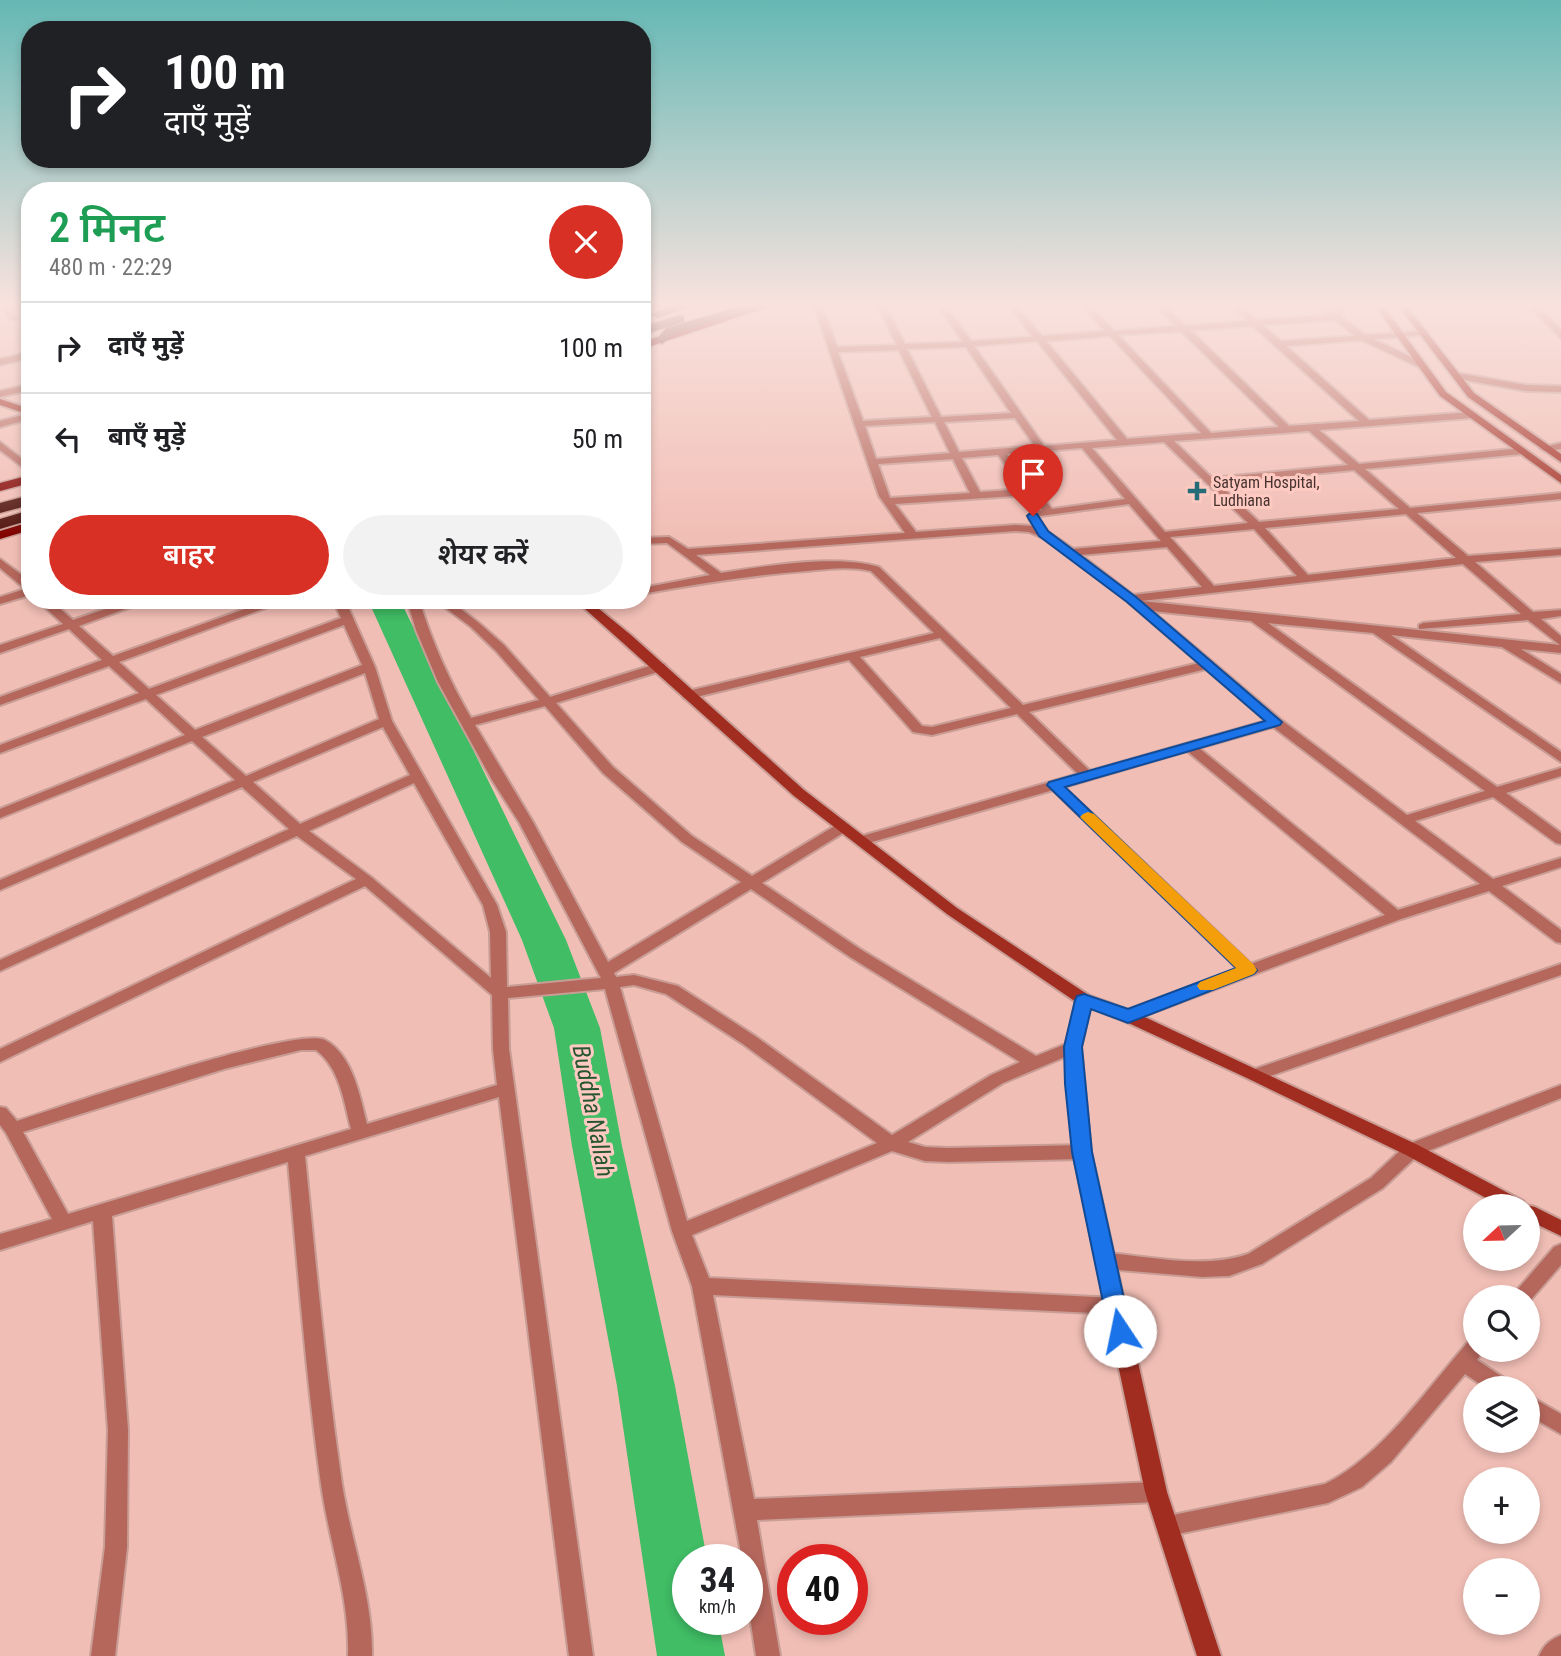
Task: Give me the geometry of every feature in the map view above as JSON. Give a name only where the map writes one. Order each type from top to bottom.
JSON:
[{"type":"highway","points":[[0,509],[21,503]]},
{"type":"highway","points":[[0,524],[21,518]]},
{"type":"main road","points":[[0,487],[21,481]]},
{"type":"main road","points":[[0,535],[21,529]]},
{"type":"street","points":[[844,380],[887,501],[913,536]]},
{"type":"street","points":[[919,380],[976,495]]},
{"type":"street","points":[[994,380],[1042,450]]},
{"type":"street","points":[[1075,380],[1125,443]]},
{"type":"street","points":[[1156,380],[1209,436]]},
{"type":"street","points":[[1236,380],[1286,429]]},
{"type":"street","points":[[1319,380],[1367,423]]},
{"type":"street","points":[[1433,380],[1443,394],[1561,480]]},
{"type":"street","points":[[1460,380],[1471,395],[1561,459]]},
{"type":"street","points":[[1484,380],[1561,389]]},
{"type":"street","points":[[0,394],[21,389]]},
{"type":"street","points":[[0,402],[21,410]]},
{"type":"street","points":[[858,424],[1018,415]]},
{"type":"street","points":[[872,463],[1471,415]]},
{"type":"street","points":[[0,424],[21,417]]},
{"type":"street","points":[[1310,427],[1360,467],[1561,642]]},
{"type":"street","points":[[1167,440],[1258,527],[1306,580]]},
{"type":"street","points":[[0,445],[21,462]]},
{"type":"street","points":[[1545,448],[1561,446]]},
{"type":"street","points":[[1086,447],[1211,590]]},
{"type":"street","points":[[1210,481],[1522,452]]},
{"type":"street","points":[[1001,453],[1048,510]]},
{"type":"street","points":[[887,501],[1034,492]]},
{"type":"street","points":[[1069,553],[1258,527],[1561,496]]},
{"type":"street","points":[[1132,501],[1048,510],[1033,516],[1043,533],[1135,603],[1275,722],[1561,938]]},
{"type":"street","points":[[688,552],[1023,528],[1043,533]]},
{"type":"street","points":[[651,541],[670,540],[718,576]]},
{"type":"street","points":[[1135,603],[1211,590],[1561,551]]},
{"type":"street","points":[[0,562],[21,581]]},
{"type":"street","points":[[651,589],[718,576],[794,568],[862,565],[875,569],[1088,776]]},
{"type":"street","points":[[0,601],[21,593]]},
{"type":"street","points":[[1135,603],[1561,649]]},
{"type":"street","points":[[52,609],[298,830],[366,880],[499,993],[531,992],[605,979],[651,983],[680,995],[749,1040],[891,1144],[925,1154],[948,1155],[1082,1152]]},
{"type":"street","points":[[0,649],[118,609]]},
{"type":"street","points":[[0,701],[256,609]]},
{"type":"street","points":[[344,609],[369,667],[386,721],[490,905],[498,932],[499,993],[506,1089],[581,1656]]},
{"type":"street","points":[[416,609],[444,682],[605,979],[681,1231],[702,1286],[746,1510],[768,1656]]},
{"type":"street","points":[[453,609],[500,648],[608,769],[687,839],[855,953],[1034,1063]]},
{"type":"street","points":[[596,609],[688,695],[800,793],[952,911],[1084,1000],[1128,1016],[1255,1075],[1412,1150],[1494,1194]]},
{"type":"street","points":[[1391,631],[1561,613]]},
{"type":"street","points":[[1252,617],[1561,840]]},
{"type":"street","points":[[0,749],[348,620]]},
{"type":"street","points":[[1375,629],[1561,758]]},
{"type":"street","points":[[688,695],[943,634]]},
{"type":"street","points":[[1502,641],[1561,679]]},
{"type":"street","points":[[852,656],[918,729],[923,731],[941,730],[1207,665]]},
{"type":"street","points":[[0,814],[369,667]]},
{"type":"street","points":[[467,723],[547,702],[660,667]]},
{"type":"street","points":[[0,885],[386,721]]},
{"type":"street","points":[[860,841],[1275,722]]},
{"type":"street","points":[[1188,746],[1396,916]]},
{"type":"street","points":[[1405,820],[1561,772]]},
{"type":"street","points":[[0,966],[418,775]]},
{"type":"street","points":[[1055,785],[1248,970]]},
{"type":"street","points":[[605,979],[751,882],[843,827]]},
{"type":"street","points":[[1128,1016],[1396,916],[1561,862]]},
{"type":"street","points":[[0,1056],[366,880]]},
{"type":"street","points":[[1255,1075],[1561,969]]},
{"type":"street","points":[[1084,1000],[1073,1047],[1082,1152],[1156,1492],[1209,1656]]},
{"type":"street","points":[[13,1129],[248,1056],[310,1041],[330,1052],[343,1074],[361,1134]]},
{"type":"street","points":[[681,1231],[891,1144],[997,1079],[1073,1047]]},
{"type":"street","points":[[0,1242],[506,1089]]},
{"type":"street","points":[[1107,1261],[1202,1269],[1229,1268],[1255,1259],[1377,1184],[1412,1150],[1561,1091]]},
{"type":"street","points":[[0,1113],[13,1129],[63,1223]]},
{"type":"street","points":[[296,1153],[322,1423],[337,1528],[358,1607],[362,1639],[360,1656]]},
{"type":"street","points":[[102,1210],[118,1430],[116,1547],[103,1656]]},
{"type":"street","points":[[1540,1218],[1561,1229]]},
{"type":"street","points":[[1532,1285],[1561,1252]]},
{"type":"street","points":[[702,1286],[1115,1306]]},
{"type":"street","points":[[1168,1526],[1328,1493],[1354,1480],[1384,1455],[1463,1362]]},
{"type":"street","points":[[1476,1362],[1491,1376]]},
{"type":"street","points":[[1540,1412],[1561,1425]]},
{"type":"street","points":[[746,1510],[1156,1492]]},
{"type":"street","points":[[1550,1656],[1561,1647]]},
{"type":"waterway","name":"Buddha Nallah","points":[[388,609],[544,940],[577,1028],[597,1146],[646,1386],[691,1656]]},
{"type":"slow traffic","points":[[1088,817],[1248,970],[1206,986]]},
{"type":"place","name":"Satyam Hospital, Ludhiana","points":[[1197,491]]},
{"type":"route","points":[[1033,516],[1043,533],[1131,599],[1275,722],[1055,785],[1248,970],[1128,1016],[1084,1000],[1073,1047],[1074,1084],[1082,1152],[1120,1331]]}]
